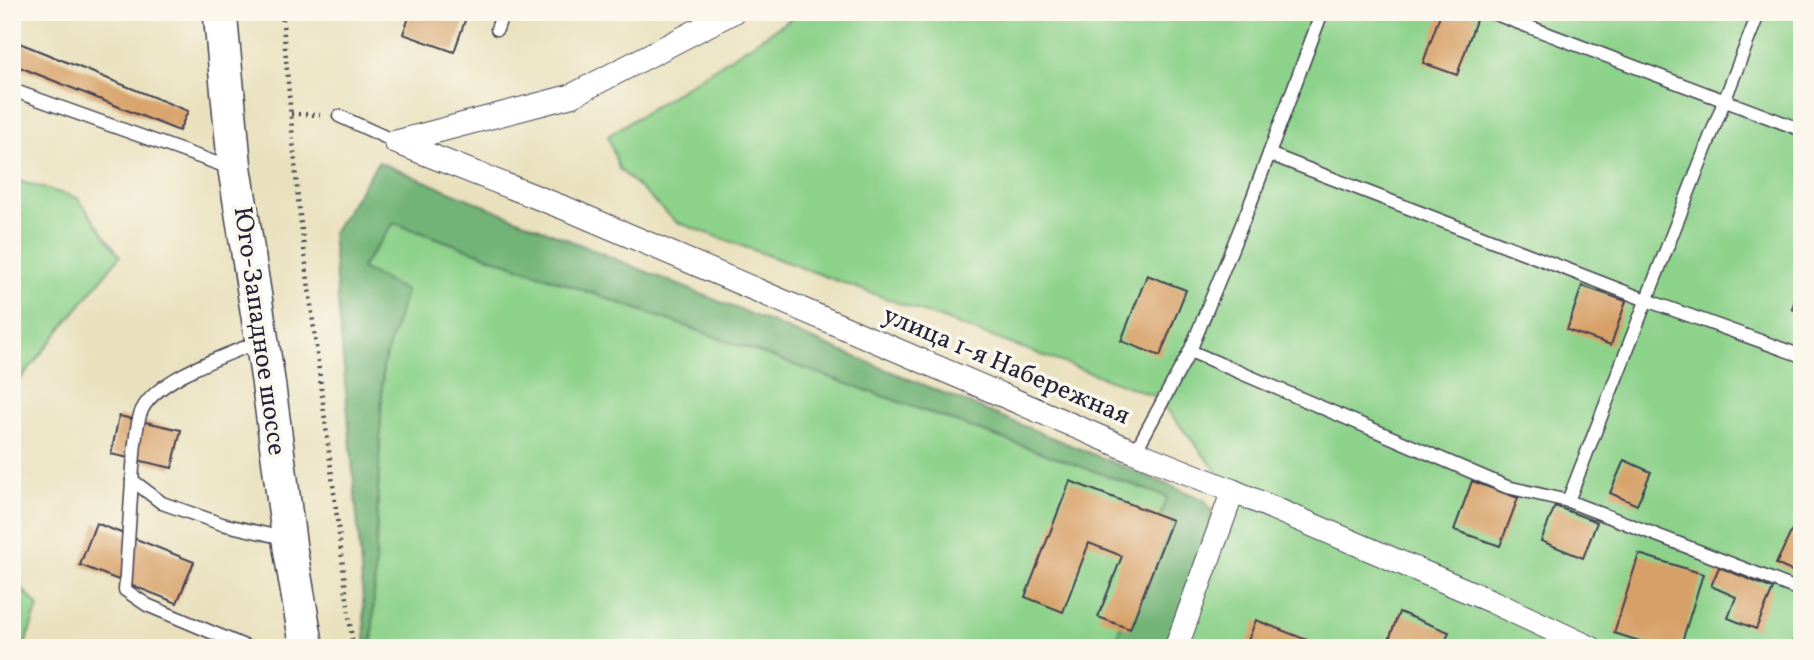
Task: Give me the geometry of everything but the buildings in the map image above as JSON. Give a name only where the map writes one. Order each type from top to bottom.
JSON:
[{"type":"main road","name":"Юго-Западное шоссе","points":[[220,12],[235,170],[307,648]]},
{"type":"street","points":[[396,142],[571,96],[733,12]]},
{"type":"street","name":"улица 1-я Набережная","points":[[396,142],[572,211],[1135,452],[1233,491],[1591,648]]},
{"type":"street","points":[[1176,648],[1233,491]]},
{"type":"lane","points":[[496,29],[503,12]]},
{"type":"lane","points":[[1135,452],[1189,351],[1269,154],[1322,12]]},
{"type":"lane","points":[[1490,12],[1802,130]]},
{"type":"lane","points":[[1568,500],[1759,12]]},
{"type":"lane","points":[[12,90],[235,170]]},
{"type":"lane","points":[[339,116],[396,142]]},
{"type":"lane","points":[[1269,154],[1646,300],[1802,356]]},
{"type":"lane","points":[[249,648],[147,605],[125,590],[132,480],[140,413],[159,388],[206,363],[262,341]]},
{"type":"lane","points":[[1189,351],[1507,487],[1568,500],[1802,591]]},
{"type":"lane","points":[[132,480],[162,503],[222,524],[289,540]]},
{"type":"path","points":[[282,12],[298,199],[353,648]]},
{"type":"path","points":[[291,114],[339,116]]},
{"type":"green space","points":[[802,12],[1802,12],[1802,648],[1176,648],[1233,491],[1157,397],[676,222],[619,169],[608,136]]},
{"type":"green space","points":[[378,162],[1205,500],[1213,513],[1167,648],[1113,648],[1167,497],[394,223],[361,268],[406,291],[383,365],[372,648],[366,648],[332,234]]},
{"type":"green space","points":[[12,179],[78,198],[120,256],[12,390]]},
{"type":"green space","points":[[394,223],[1168,497],[1113,648],[372,648],[383,365],[406,292],[361,268]]},
{"type":"green space","points":[[12,578],[38,606],[24,648],[12,648]]}]
